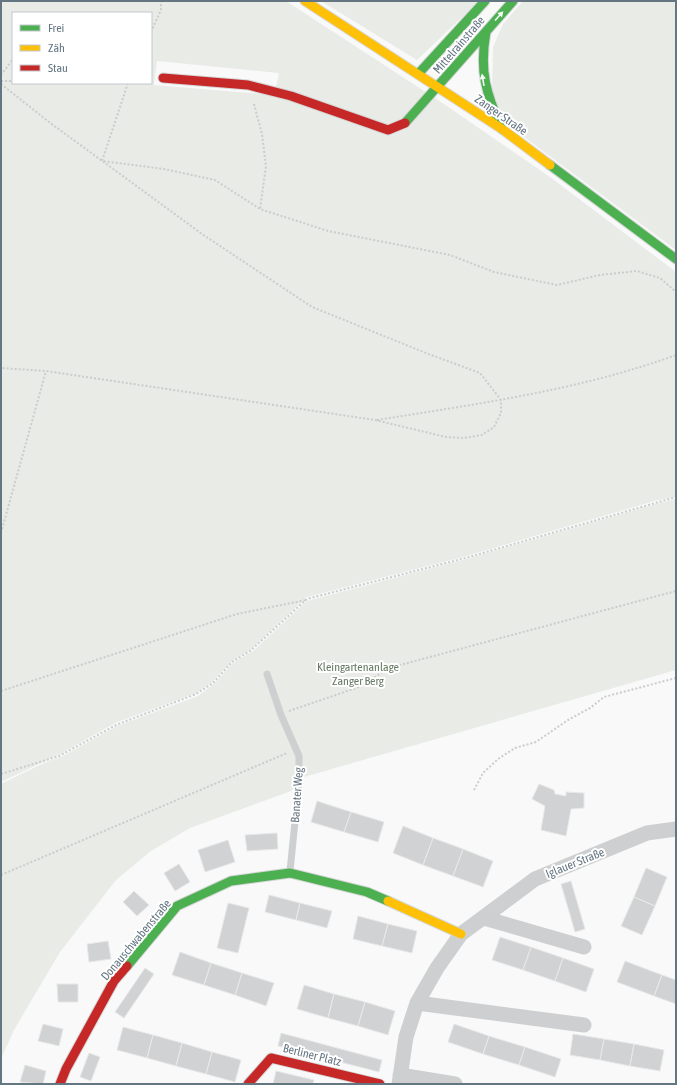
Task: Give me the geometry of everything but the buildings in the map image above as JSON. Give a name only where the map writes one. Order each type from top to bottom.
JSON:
[{"type":"street","name":"Zanger Straße","points":[[305,1],[502,129],[676,259]]},
{"type":"street","name":"Mittelrainstraße","points":[[418,73],[485,1]]},
{"type":"street","name":"Mittelrainstraße","points":[[163,78],[248,85],[291,96],[388,130],[407,122],[513,1]]},
{"type":"street","points":[[486,31],[481,61],[482,81],[502,129]]},
{"type":"street","name":"Iglauer Straße","points":[[455,1084],[400,1079],[406,1037],[417,1003],[437,968],[461,934],[535,880],[647,833],[676,829]]},
{"type":"street","name":"Donauschwabenstraße","points":[[60,1084],[66,1069],[114,981],[176,906],[231,881],[290,873],[367,892],[461,934]]},
{"type":"street","points":[[484,918],[584,947]]},
{"type":"street","points":[[417,1003],[584,1025]]},
{"type":"street","name":"Berliner Platz","points":[[248,1084],[271,1058],[380,1084]]},
{"type":"lane","name":"Banater Weg","points":[[267,674],[281,714],[299,756],[299,782],[290,873]]},
{"type":"path","points":[[152,30],[161,10],[161,1]]},
{"type":"path","points":[[1,75],[12,60]]},
{"type":"path","points":[[1,81],[12,81]]},
{"type":"path","points":[[1,84],[102,161],[202,234],[312,307],[480,373],[501,400],[501,413],[494,427],[482,435],[464,438],[446,437],[375,420],[46,371],[1,368]]},
{"type":"path","points":[[102,161],[128,84]]},
{"type":"path","points":[[248,85],[262,134],[266,166],[260,209]]},
{"type":"path","points":[[102,161],[164,169],[215,180],[260,209],[328,231],[450,255],[494,272],[557,285],[600,275],[637,271],[660,278],[676,292]]},
{"type":"path","points":[[375,420],[501,400],[616,374],[676,355]]},
{"type":"path","points":[[1,533],[46,371]]},
{"type":"path","points":[[1,691],[237,614],[307,599],[469,557],[676,497]]},
{"type":"path","points":[[281,714],[360,687],[389,668],[676,591]]},
{"type":"path","points":[[1,774],[59,756],[116,724],[196,694],[213,683],[232,662],[250,651],[307,599]]},
{"type":"path","points":[[474,790],[483,773],[498,759],[515,748],[536,742],[568,720],[590,708],[604,697],[676,678]]},
{"type":"path","points":[[1,875],[296,749]]},
{"type":"green space","points":[[1,1],[286,1],[441,102],[550,177],[676,272],[676,497],[658,500],[463,557],[307,597],[250,650],[232,661],[212,682],[196,693],[115,723],[62,753],[1,782]],"holes":[[[157,61],[278,73],[274,95],[154,85]]]},
{"type":"green space","points":[[321,1],[479,1],[417,60]]},
{"type":"green space","points":[[523,1],[676,1],[676,250],[512,128],[492,96],[493,47],[503,24]]},
{"type":"green space","name":"Kleingartenanlage Zanger Berg","points":[[676,499],[676,670],[304,777],[291,791],[190,828],[151,851],[116,880],[60,952],[14,1030],[1,1059],[1,784],[46,762],[63,756],[117,726],[198,696],[215,683],[233,663],[253,651],[307,601],[470,558]]},
{"type":"traffic: fast","points":[[419,73],[485,1]]},
{"type":"traffic: fast","points":[[405,123],[513,1]]},
{"type":"traffic: fast","points":[[486,32],[483,59],[485,82],[492,105],[502,129]]},
{"type":"traffic: fast","points":[[550,165],[676,259]]},
{"type":"traffic: fast","points":[[127,966],[177,906],[231,881],[290,873],[367,892],[388,901]]},
{"type":"traffic: slow","points":[[305,1],[502,129],[550,165]]},
{"type":"traffic: slow","points":[[388,901],[461,934]]},
{"type":"traffic: jam","points":[[163,78],[248,85],[291,96],[388,130],[405,123]]},
{"type":"traffic: jam","points":[[60,1084],[66,1069],[114,981],[127,966]]},
{"type":"traffic: jam","points":[[248,1084],[271,1058],[380,1084]]}]
